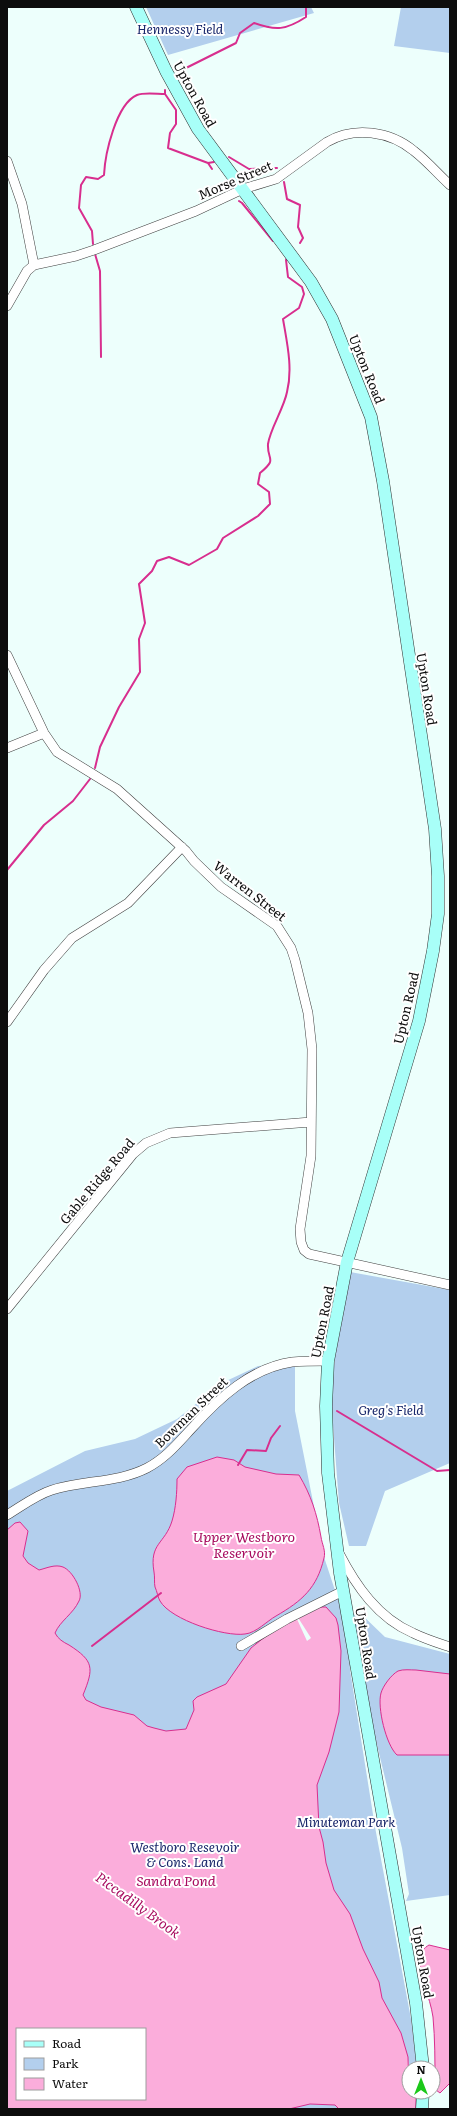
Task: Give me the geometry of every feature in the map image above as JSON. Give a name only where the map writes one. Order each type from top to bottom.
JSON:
[{"type":"main road","name":"Upton Road","points":[[136,7],[166,71],[198,129],[311,282],[332,319],[371,417],[383,481],[435,829],[438,876],[438,914],[419,1021],[347,1262],[328,1361],[326,1406],[327,1456],[343,1591],[416,2002],[422,2060]]},
{"type":"street","name":"Morse Street","points":[[34,265],[94,250],[196,211],[243,189],[276,179],[327,142],[336,137],[354,132],[384,135],[404,145],[413,150],[450,185]]},
{"type":"street","points":[[7,161],[22,204],[34,265],[16,288],[7,306]]},
{"type":"street","points":[[7,292],[16,288]]},
{"type":"street","name":"Warren Street","points":[[7,655],[44,733],[57,752],[116,789],[182,847],[221,887],[277,926],[291,948],[311,1030],[311,1156],[300,1229],[301,1242],[304,1250],[309,1254],[450,1285]]},
{"type":"street","points":[[7,748],[44,733]]},
{"type":"street","points":[[7,1022],[44,970],[72,938],[128,904],[182,847]]},
{"type":"street","name":"Gable Ridge Road","points":[[7,1309],[133,1154],[146,1144],[170,1133],[311,1122]]},
{"type":"street","name":"Bowman Street","points":[[7,1515],[39,1495],[53,1490],[129,1475],[148,1468],[176,1447],[210,1409],[248,1378],[270,1368],[291,1362],[328,1361]]},
{"type":"street","points":[[337,1548],[361,1590],[383,1614],[411,1633],[450,1647]]},
{"type":"street","points":[[241,1646],[287,1619],[343,1591]]},
{"type":"green space","name":"Hennessy Field","points":[[146,7],[311,7],[314,13],[168,55]]},
{"type":"green space","points":[[401,7],[450,7],[450,53],[394,46]]},
{"type":"green space","name":"Greg's Field","points":[[350,1272],[450,1290],[450,1463],[385,1491],[366,1546],[349,1546],[339,1503],[331,1399],[336,1346]]},
{"type":"green space","name":"Sandra Pond","points":[[295,1364],[295,1411],[324,1557],[349,1633],[350,1670],[375,1827],[411,2019],[416,2060],[408,2060],[401,2033],[396,2025],[401,2100],[402,2100],[403,2109],[7,2109],[7,1491],[85,1451],[135,1439],[177,1419],[222,1383],[258,1366]]},
{"type":"green space","points":[[359,1612],[385,1637],[450,1654],[450,1895],[406,1901],[409,1894],[402,1848],[346,1617]]},
{"type":"water","name":"Upper Westboro Reservoir","points":[[217,1457],[234,1460],[245,1467],[276,1474],[299,1475],[307,1490],[318,1520],[324,1550],[321,1568],[313,1586],[307,1593],[293,1605],[257,1629],[245,1634],[225,1633],[186,1621],[166,1608],[160,1601],[155,1585],[153,1562],[154,1555],[158,1544],[166,1535],[172,1521],[176,1500],[177,1479],[187,1467]]},
{"type":"water","name":"Sandra Pond","points":[[20,1522],[28,1531],[23,1556],[28,1563],[39,1570],[54,1566],[63,1567],[67,1569],[77,1582],[80,1592],[79,1601],[55,1633],[61,1640],[83,1656],[90,1666],[89,1678],[83,1695],[86,1700],[101,1707],[134,1715],[147,1726],[166,1731],[186,1729],[194,1710],[193,1701],[197,1697],[226,1684],[251,1648],[266,1636],[314,1607],[326,1607],[336,1618],[341,1651],[339,1712],[329,1752],[317,1785],[319,1827],[326,1863],[334,1890],[350,1914],[363,1949],[379,1982],[382,1998],[401,2033],[408,2060],[401,2060],[401,2100],[416,2100],[416,2109],[339,2109],[335,2105],[310,2104],[289,2109],[7,2109],[7,1530],[15,1523]]},
{"type":"water","points":[[416,1670],[450,1674],[450,1755],[397,1755],[389,1743],[381,1716],[380,1699],[382,1690],[390,1678],[398,1671]]},
{"type":"water","points":[[429,1945],[450,1950],[450,2083],[441,2092],[441,2060],[435,2060],[433,2017],[420,1964],[421,1953]]},
{"type":"pier","points":[[297,1616],[311,1638],[307,1641],[296,1617]]},
{"type":"waterway","points":[[180,71],[236,43],[240,33],[254,23],[275,28],[293,25],[306,17],[306,7]]},
{"type":"waterway","points":[[165,90],[165,94],[176,110],[176,124],[170,133],[168,148],[208,163],[214,162]]},
{"type":"waterway","points":[[93,244],[92,231],[79,208],[81,185],[86,177],[98,179],[104,175],[109,143],[113,130],[123,108],[130,100],[140,94],[165,94]]},
{"type":"waterway","points":[[229,157],[249,169],[277,168]]},
{"type":"waterway","points":[[208,163],[212,169]]},
{"type":"waterway","points":[[284,182],[287,199],[300,205],[298,227],[303,238],[300,243]]},
{"type":"waterway","points":[[239,201],[273,241]]},
{"type":"waterway","points":[[95,254],[100,271],[101,357]]},
{"type":"waterway","points":[[95,768],[100,747],[119,707],[140,672],[139,639],[145,623],[139,584],[152,571],[157,561],[169,557],[189,565],[217,549],[223,538],[258,516],[270,504],[269,492],[258,484],[260,473],[269,465],[270,462],[268,450],[269,438],[283,405],[289,383],[289,356],[283,319],[299,308],[304,294],[302,287],[288,277],[287,258]]},
{"type":"waterway","points":[[7,870],[44,825],[73,801],[90,779]]},
{"type":"waterway","name":"Piccadilly Brook","points":[[337,1411],[437,1471],[450,1470]]},
{"type":"waterway","name":"Piccadilly Brook","points":[[238,1465],[247,1450],[266,1451],[271,1438],[280,1426]]},
{"type":"waterway","name":"Piccadilly Brook","points":[[92,1646],[161,1593]]},
{"type":"park label","name":"Minuteman Park","points":[[346,1822]]},
{"type":"park label","name":"Westboro Resevoir & Cons. Land","points":[[185,1854]]}]
